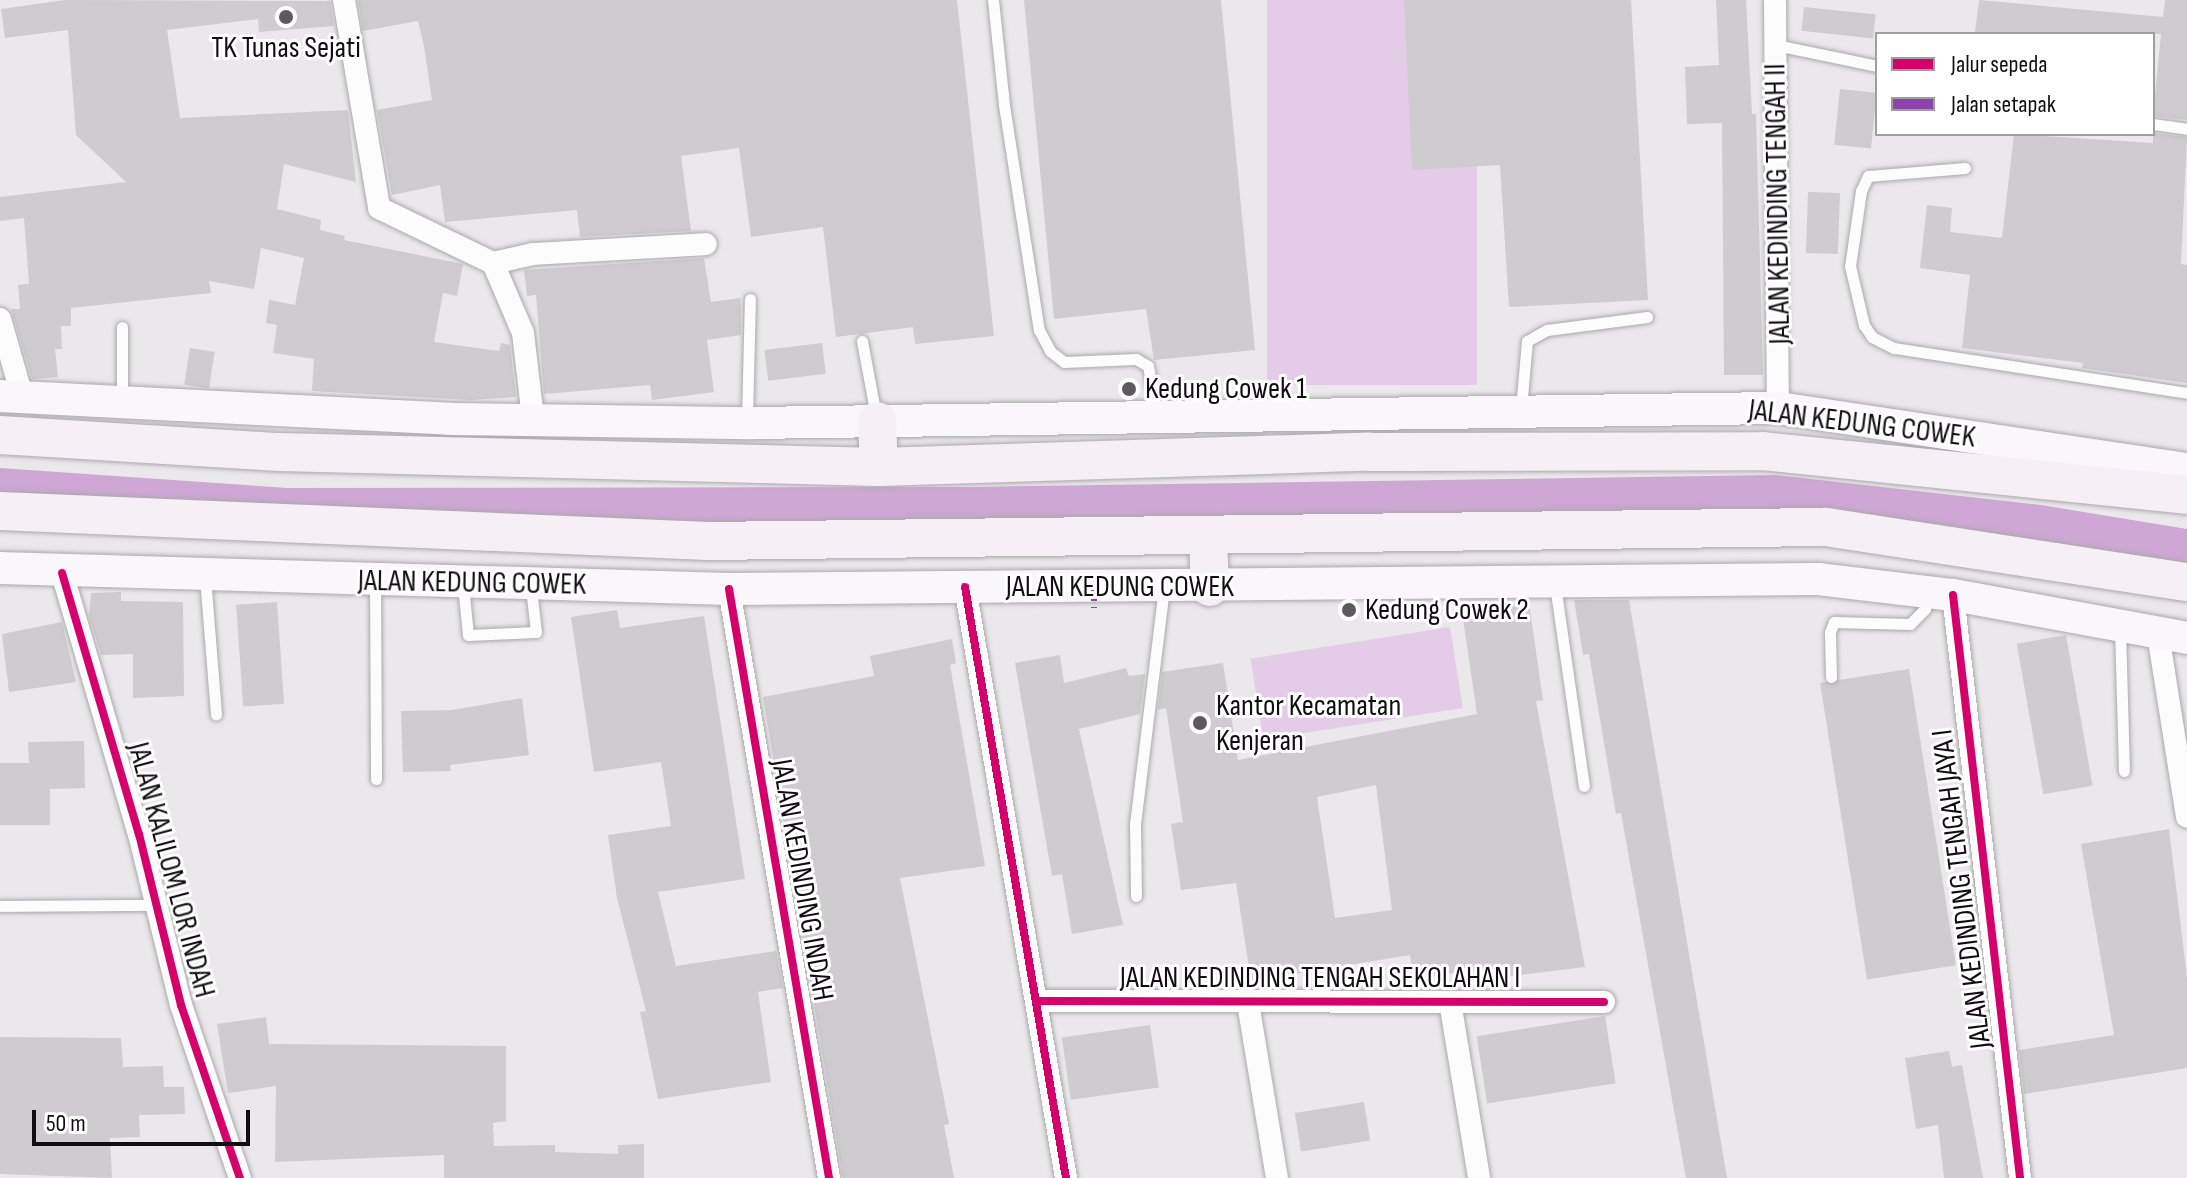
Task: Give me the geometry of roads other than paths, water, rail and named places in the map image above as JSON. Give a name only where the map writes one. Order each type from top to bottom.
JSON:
[{"type":"highway","points":[[877,421],[879,467]]},
{"type":"highway","name":"JALAN KEDUNG COWEK","points":[[0,435],[279,452],[879,467],[1369,452],[1763,451],[2187,495]]},
{"type":"highway","name":"JALAN KEDUNG COWEK","points":[[0,511],[707,541],[1826,527],[2187,582]]},
{"type":"highway","points":[[1208,536],[1210,587]]},
{"type":"main road","name":"JALAN KEDUNG COWEK","points":[[12,398],[747,423],[1778,408],[2187,469]]},
{"type":"main road","name":"JALAN KEDUNG COWEK","points":[[0,568],[62,573],[729,589],[1164,588],[1818,579],[1940,593],[2172,636]]},
{"type":"street","points":[[344,0],[379,208],[493,263],[533,254],[706,244]]},
{"type":"street","name":"JALAN KEDINDING TENGAH II","points":[[1775,0],[1778,408]]},
{"type":"street","points":[[493,263],[523,333],[533,418]]},
{"type":"street","points":[[0,319],[12,398]]},
{"type":"street","name":"JALAN KALILOM LOR INDAH","points":[[62,573],[157,905],[181,1005],[240,1178]]},
{"type":"street","points":[[965,587],[1066,1178]]},
{"type":"street","name":"JALAN KEDINDING INDAH","points":[[729,589],[829,1178]]},
{"type":"street","name":"JALAN KEDINDING TENGAH JAYA I","points":[[1940,593],[2020,1178]]},
{"type":"street","points":[[2172,636],[2187,817]]},
{"type":"street","name":"JALAN KEDINDING TENGAH SEKOLAHAN I","points":[[1036,1001],[1604,1002]]},
{"type":"street","points":[[1450,1002],[1479,1178]]},
{"type":"street","points":[[1248,1003],[1277,1178]]},
{"type":"lane","points":[[993,0],[1004,105],[1039,330],[1050,351],[1064,362],[1136,359],[1148,366],[1157,417]]},
{"type":"lane","points":[[1776,45],[1875,66]]},
{"type":"lane","points":[[2155,124],[2187,129]]},
{"type":"lane","points":[[1965,168],[1868,176],[1861,191],[1850,266],[1864,325],[1872,337],[1894,348],[2187,393]]},
{"type":"lane","points":[[747,423],[750,299]]},
{"type":"lane","points":[[1521,411],[1527,341],[1547,330],[1647,317]]},
{"type":"lane","points":[[122,327],[122,404]]},
{"type":"lane","points":[[862,341],[877,421]]},
{"type":"lane","points":[[205,576],[216,715]]},
{"type":"lane","points":[[375,581],[376,779]]},
{"type":"lane","points":[[462,583],[468,635],[536,632],[531,583]]},
{"type":"lane","points":[[1555,583],[1584,786]]},
{"type":"lane","points":[[1136,896],[1135,824],[1164,588]]},
{"type":"lane","points":[[1831,677],[1830,632],[1834,622],[1910,624],[1940,593]]},
{"type":"lane","points":[[2120,627],[2124,771]]},
{"type":"lane","points":[[0,906],[157,905]]},
{"type":"place","name":"TK Tunas Sejati","points":[[286,17]]},
{"type":"place","name":"Kedung Cowek 1","points":[[1129,389]]},
{"type":"place","name":"Kedung Cowek 2","points":[[1349,610]]},
{"type":"place","name":"Kantor Kecamatan Kenjeran","points":[[1200,723]]}]
